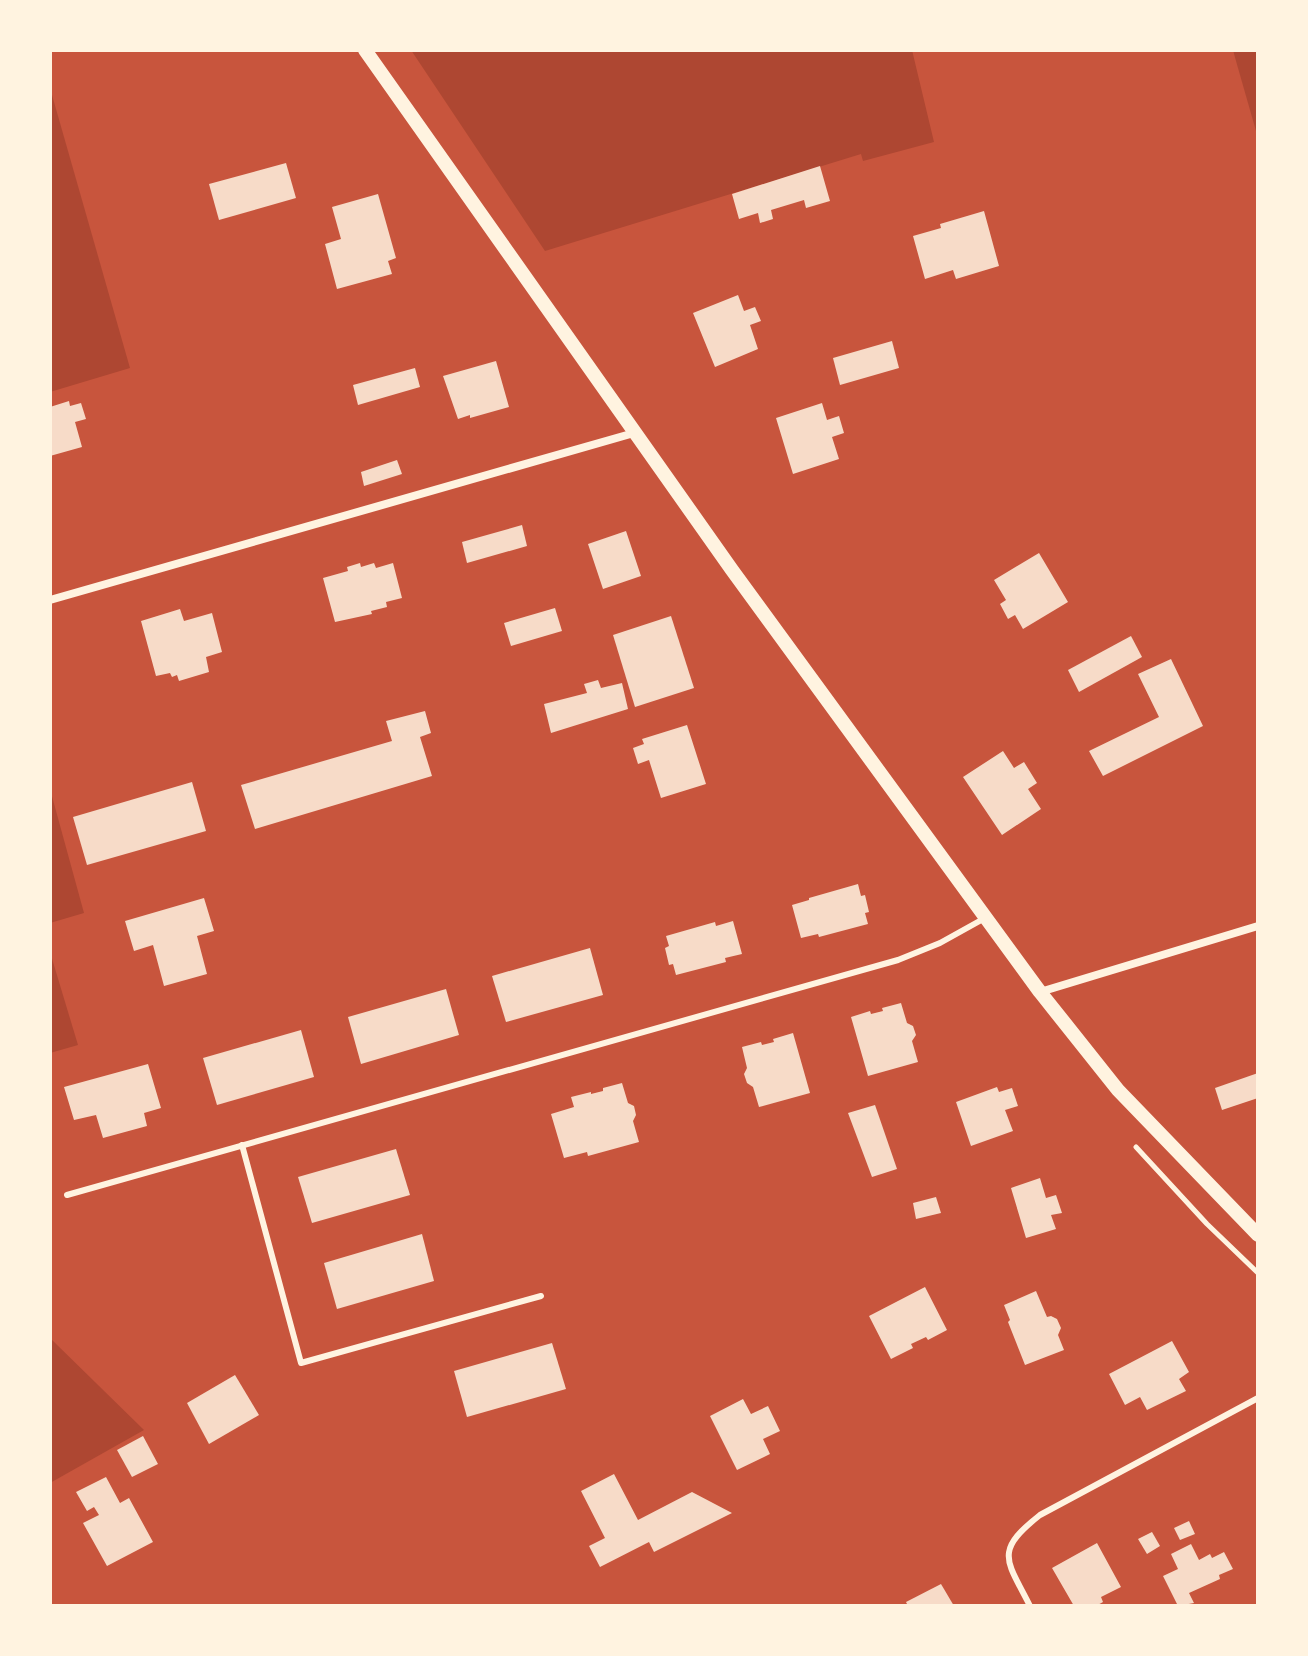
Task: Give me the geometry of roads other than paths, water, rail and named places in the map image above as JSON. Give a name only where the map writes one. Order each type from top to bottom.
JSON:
[{"type":"street","points":[[365,50],[634,433],[1040,992],[1118,1090],[1258,1235]]},
{"type":"street","points":[[50,600],[634,433]]},
{"type":"street","points":[[1040,992],[1258,926]]},
{"type":"lane","points":[[67,1195],[898,960],[940,943],[986,917]]},
{"type":"lane","points":[[242,1145],[301,1363],[541,1296]]},
{"type":"lane","points":[[1030,1606],[1008,1561],[1008,1549],[1023,1528],[1040,1515],[1258,1398]]}]
